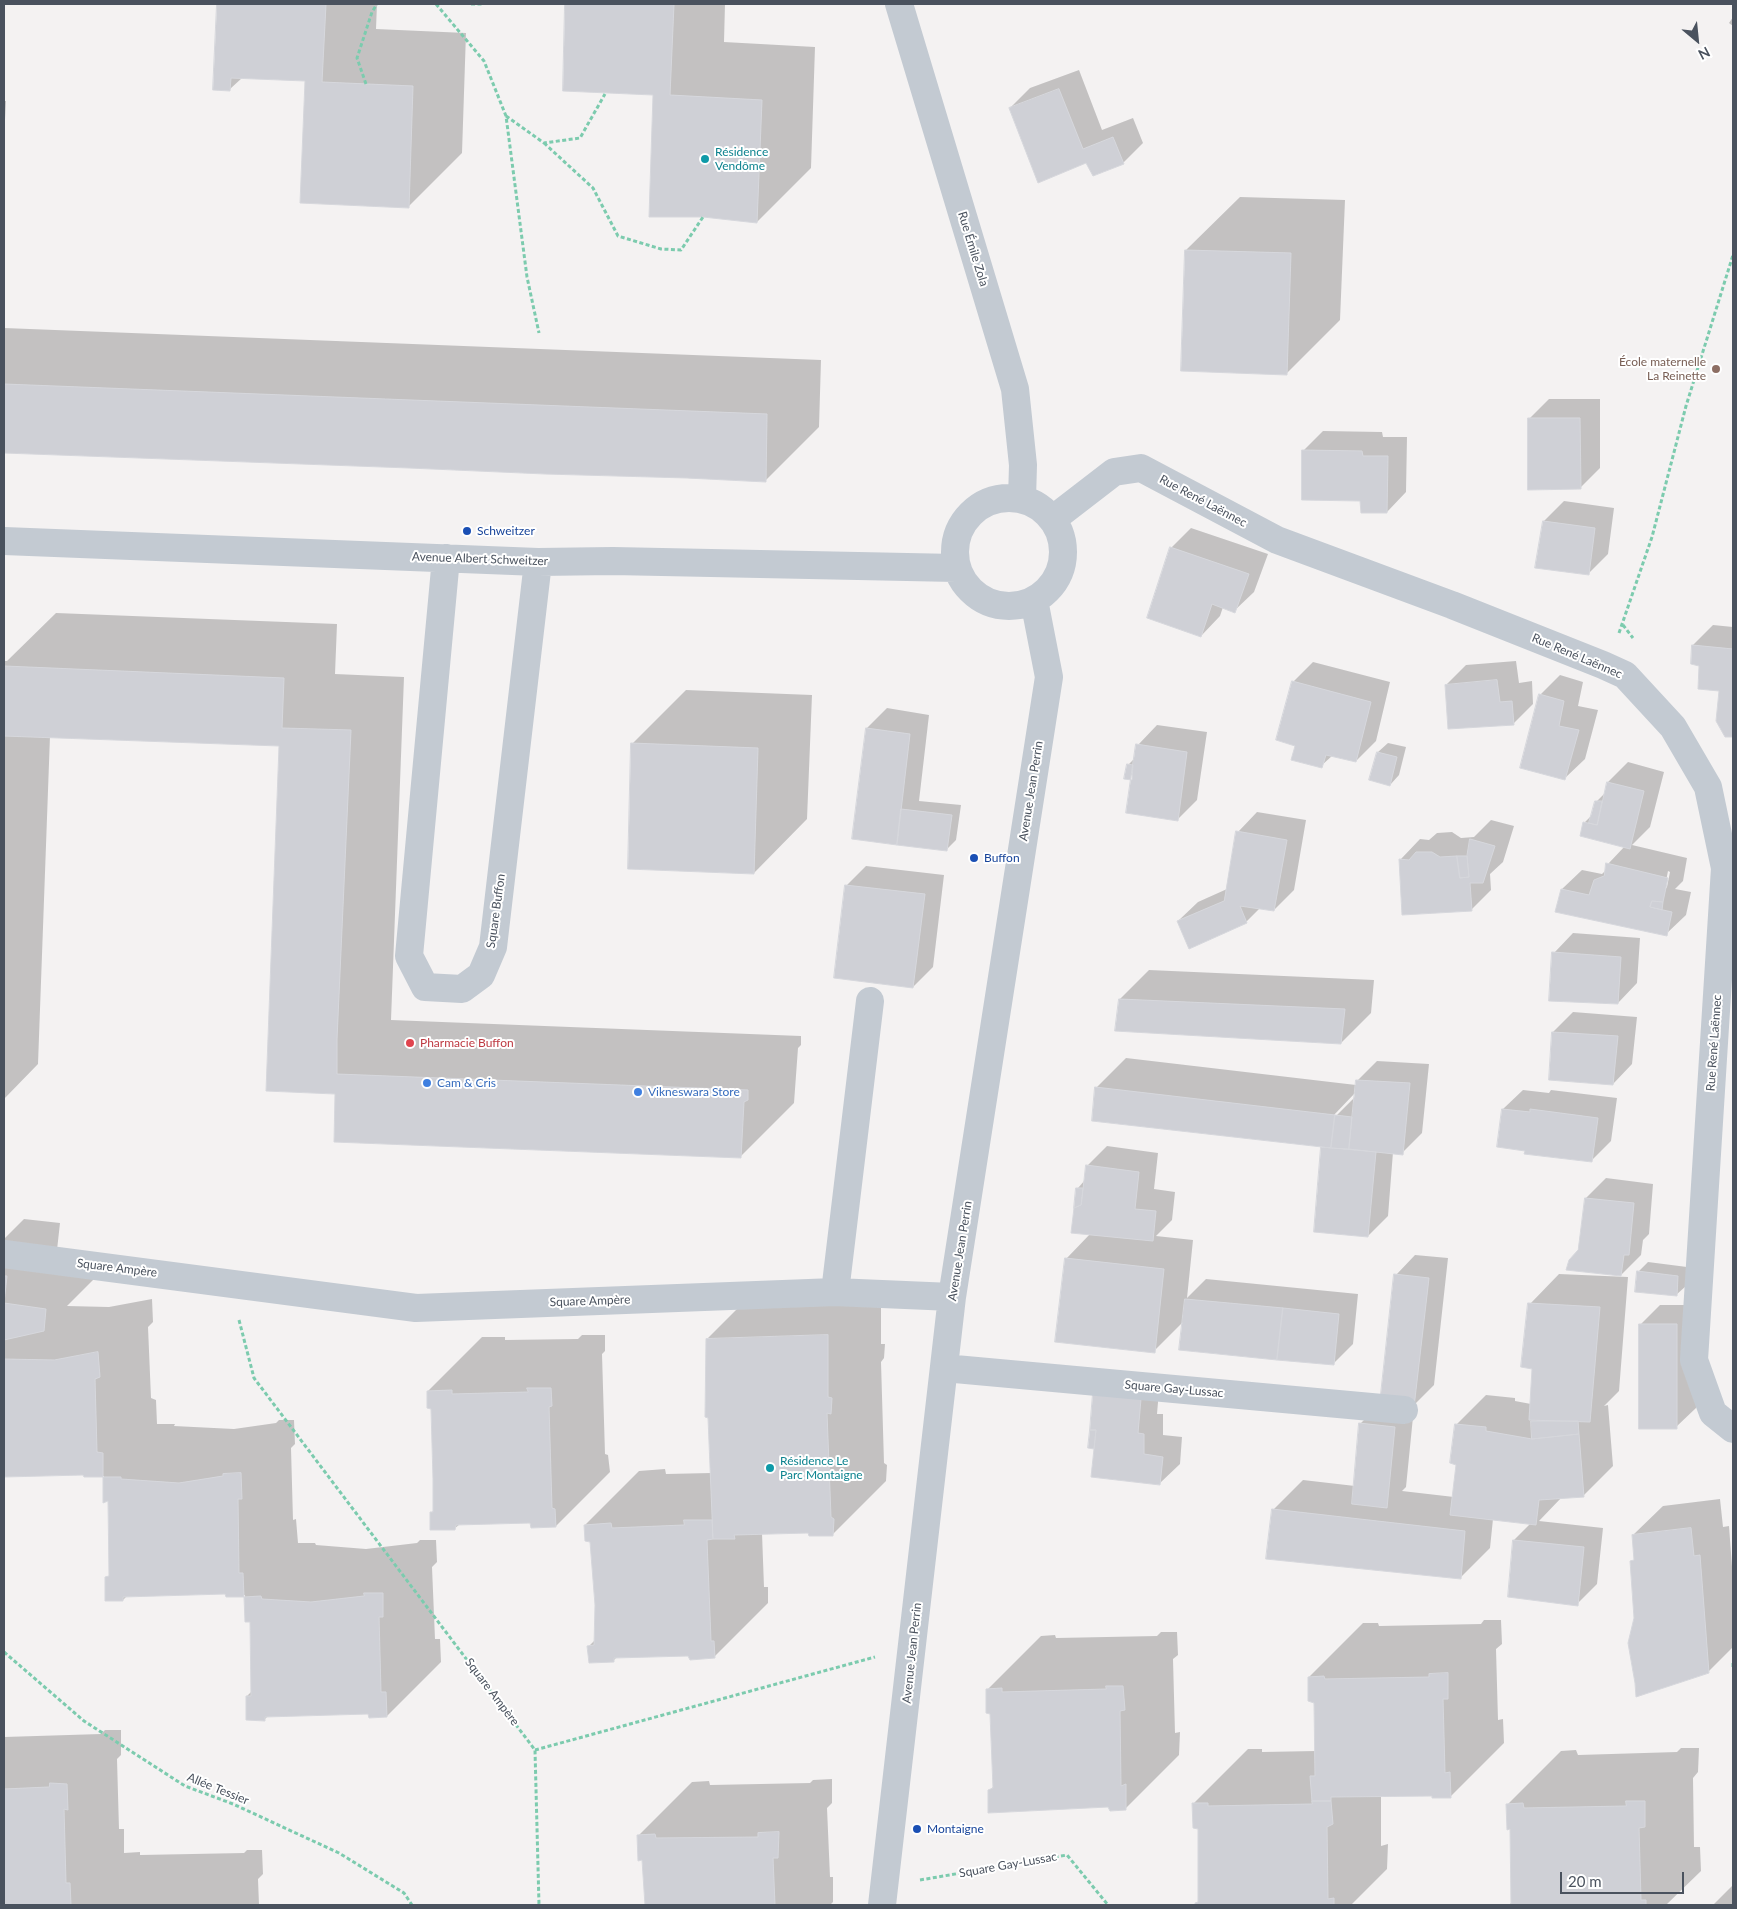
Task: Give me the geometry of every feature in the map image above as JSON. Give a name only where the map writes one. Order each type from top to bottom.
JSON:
[{"type":"street","name":"Rue Émile Zola","points":[[899,4],[1015,389],[1023,465],[1022,499]]},
{"type":"street","name":"Rue René Laënnec","points":[[1053,519],[1114,472],[1141,468],[1277,540],[1452,604],[1625,675],[1673,727],[1708,787],[1724,868],[1694,1360],[1713,1413],[1733,1429]]},
{"type":"street","points":[[1005,497],[1022,499],[1039,506],[1053,519],[1060,533],[1063,548],[1062,564],[1056,579],[1047,591],[1034,600],[1019,606],[1003,606],[988,603],[974,594],[963,582],[956,568],[954,552],[956,536],[964,521],[975,509],[989,501],[1005,497]]},
{"type":"street","name":"Avenue Albert Schweitzer","points":[[4,541],[538,562],[622,561],[956,568]]},
{"type":"street","name":"Square Buffon","points":[[446,558],[409,956],[425,986],[462,989],[481,975],[492,947],[538,562]]},
{"type":"street","name":"Avenue Jean Perrin","points":[[883,1896],[952,1297],[1049,677],[1034,600]]},
{"type":"street","points":[[835,1292],[870,1001]]},
{"type":"street","name":"Square Ampère","points":[[4,1254],[416,1308],[835,1292],[952,1297]]},
{"type":"street","name":"Square Gay-Lussac","points":[[944,1368],[1404,1410]]},
{"type":"path","points":[[366,84],[357,58],[376,4]]},
{"type":"path","points":[[436,4],[484,61],[506,116],[527,277],[539,333]]},
{"type":"path","points":[[471,4],[484,4]]},
{"type":"path","points":[[544,143],[580,138],[605,94]]},
{"type":"path","points":[[506,116],[544,143],[593,188],[618,236],[661,249],[681,250],[703,217]]},
{"type":"path","points":[[1603,665],[1623,625],[1628,602],[1652,537],[1686,406],[1733,255]]},
{"type":"path","name":"Square Ampère","points":[[230,1283],[254,1378],[535,1750]]},
{"type":"path","points":[[538,1905],[535,1750],[913,1647]]},
{"type":"path","name":"Allée Tessier","points":[[4,1652],[84,1721],[185,1786],[234,1804],[339,1853],[404,1893],[412,1905]]},
{"type":"path","name":"Square Gay-Lussac","points":[[883,1896],[1067,1855],[1108,1905]]},
{"type":"building","points":[[217,4],[326,4],[322,82],[413,86],[409,208],[300,203],[305,81],[231,78],[230,91],[213,90]]},
{"type":"building","name":"Résidence Vendôme","points":[[565,4],[674,4],[670,95],[762,100],[757,223],[703,217],[649,217],[653,95],[563,91]]},
{"type":"building","points":[[1059,89],[1083,149],[1113,137],[1124,164],[1093,176],[1086,163],[1038,183],[1009,108]]},
{"type":"building","points":[[1185,250],[1291,253],[1287,375],[1181,371]]},
{"type":"building","points":[[4,384],[767,414],[766,482],[4,453]]},
{"type":"building","points":[[1528,418],[1580,418],[1581,489],[1528,490]]},
{"type":"building","points":[[1302,450],[1362,451],[1363,456],[1388,456],[1387,513],[1361,513],[1360,501],[1302,500]]},
{"type":"building","points":[[1543,521],[1595,528],[1589,575],[1535,568]]},
{"type":"building","points":[[1170,547],[1249,574],[1235,613],[1212,604],[1201,637],[1147,618]]},
{"type":"building","points":[[1692,645],[1733,649],[1733,737],[1725,737],[1716,721],[1719,691],[1698,689],[1699,666],[1691,664]]},
{"type":"building","points":[[4,666],[284,678],[282,728],[351,730],[337,1074],[748,1090],[748,1100],[744,1102],[741,1158],[334,1142],[335,1094],[266,1091],[279,746],[4,736]]},
{"type":"building","points":[[1497,680],[1500,702],[1512,701],[1514,725],[1448,729],[1445,685]]},
{"type":"building","points":[[1292,681],[1371,702],[1356,762],[1326,755],[1322,768],[1291,760],[1295,746],[1276,740]]},
{"type":"building","points":[[1539,694],[1564,701],[1559,726],[1579,730],[1565,780],[1520,768]]},
{"type":"building","points":[[866,728],[910,734],[897,845],[852,839]]},
{"type":"building","points":[[631,743],[758,748],[754,874],[628,869]]},
{"type":"building","points":[[1136,744],[1187,752],[1178,821],[1126,813]]},
{"type":"building","points":[[1377,752],[1397,757],[1390,786],[1369,780]]},
{"type":"building","points":[[1127,764],[1133,765],[1132,780],[1124,779]]},
{"type":"building","points":[[1607,782],[1644,791],[1630,849],[1580,836],[1583,822],[1597,825]]},
{"type":"building","points":[[1595,801],[1602,801],[1597,825],[1589,823]]},
{"type":"building","points":[[901,809],[952,815],[947,851],[897,845]]},
{"type":"building","points":[[1236,831],[1287,840],[1274,911],[1240,906],[1247,923],[1189,949],[1177,921],[1224,901]]},
{"type":"building","points":[[1470,839],[1495,846],[1483,883],[1470,883],[1472,911],[1402,915],[1399,859],[1409,860],[1416,852],[1432,852],[1440,857],[1457,856],[1460,878],[1469,877],[1467,856]]},
{"type":"building","points":[[1457,856],[1467,856],[1469,877],[1460,878]]},
{"type":"building","points":[[1606,863],[1668,878],[1663,902],[1652,901],[1650,907],[1672,912],[1667,936],[1555,912],[1561,889],[1589,895],[1594,880],[1604,876]]},
{"type":"building","points":[[845,885],[925,894],[913,988],[834,978]]},
{"type":"building","points":[[1652,901],[1663,902],[1662,910],[1650,907]]},
{"type":"building","points":[[1552,952],[1621,957],[1618,1004],[1549,1001]]},
{"type":"building","points":[[1119,999],[1345,1009],[1341,1044],[1115,1031]]},
{"type":"building","points":[[1552,1032],[1618,1036],[1613,1085],[1549,1080]]},
{"type":"building","points":[[1356,1080],[1410,1083],[1403,1155],[1349,1149]]},
{"type":"building","points":[[1095,1087],[1335,1115],[1331,1148],[1092,1121]]},
{"type":"building","points":[[1502,1109],[1530,1112],[1530,1109],[1598,1118],[1592,1162],[1524,1154],[1525,1151],[1497,1147]]},
{"type":"building","points":[[1335,1115],[1352,1117],[1349,1149],[1331,1148]]},
{"type":"building","points":[[1321,1147],[1376,1152],[1368,1237],[1314,1232]]},
{"type":"building","points":[[1086,1165],[1139,1172],[1135,1209],[1156,1211],[1153,1241],[1071,1233],[1074,1208],[1081,1205]]},
{"type":"building","points":[[1076,1188],[1083,1188],[1081,1205],[1074,1208]]},
{"type":"building","points":[[1585,1198],[1634,1203],[1629,1255],[1624,1255],[1621,1276],[1566,1270],[1569,1260],[1578,1250]]},
{"type":"building","points":[[1065,1258],[1164,1269],[1155,1353],[1055,1342]]},
{"type":"building","points":[[1637,1271],[1678,1276],[1677,1296],[1635,1292]]},
{"type":"building","points":[[1394,1274],[1429,1278],[1414,1407],[1380,1403]]},
{"type":"building","points":[[4,1276],[7,1276],[4,1303]]},
{"type":"building","points":[[1185,1299],[1283,1308],[1277,1360],[1179,1350]]},
{"type":"building","points":[[4,1303],[46,1309],[44,1331],[4,1340]]},
{"type":"building","points":[[1528,1303],[1600,1307],[1590,1422],[1529,1420],[1532,1369],[1521,1367]]},
{"type":"building","points":[[1283,1308],[1339,1314],[1334,1365],[1277,1360]]},
{"type":"building","points":[[1639,1324],[1677,1324],[1677,1429],[1639,1429]]},
{"type":"building","name":"Résidence Le Parc Montaigne","points":[[828,1335],[828,1397],[832,1398],[831,1414],[827,1413],[831,1517],[834,1519],[833,1536],[809,1536],[808,1533],[734,1535],[735,1539],[713,1539],[708,1418],[705,1417],[706,1339]]},
{"type":"building","points":[[98,1352],[100,1377],[95,1379],[97,1452],[103,1453],[103,1477],[84,1477],[83,1475],[4,1477],[4,1359],[54,1360]]},
{"type":"building","points":[[527,1388],[551,1388],[552,1406],[549,1407],[552,1508],[555,1509],[556,1527],[531,1528],[530,1523],[456,1525],[455,1530],[430,1530],[430,1512],[433,1512],[433,1479],[431,1409],[427,1408],[427,1391],[452,1390],[452,1394],[528,1392]]},
{"type":"building","points":[[1093,1393],[1141,1399],[1138,1433],[1144,1434],[1144,1454],[1163,1457],[1160,1485],[1091,1477],[1096,1430],[1090,1430]]},
{"type":"building","points":[[1531,1421],[1578,1421],[1579,1434],[1532,1439]]},
{"type":"building","points":[[1359,1423],[1395,1427],[1387,1508],[1352,1504]]},
{"type":"building","points":[[1455,1424],[1486,1427],[1486,1431],[1532,1439],[1579,1434],[1584,1497],[1539,1500],[1536,1525],[1450,1515],[1456,1465],[1450,1463]]},
{"type":"building","points":[[1090,1430],[1096,1430],[1094,1449],[1088,1448]]},
{"type":"building","points":[[241,1473],[242,1499],[238,1499],[239,1573],[243,1573],[244,1597],[226,1597],[225,1594],[123,1597],[123,1601],[105,1601],[105,1577],[109,1576],[108,1501],[103,1503],[103,1477],[179,1483],[223,1476],[223,1474]]},
{"type":"building","points":[[1272,1509],[1465,1531],[1461,1579],[1266,1559]]},
{"type":"building","points":[[684,1520],[712,1520],[713,1539],[707,1540],[711,1641],[714,1641],[715,1658],[690,1660],[688,1656],[614,1658],[614,1662],[589,1663],[587,1646],[594,1645],[595,1605],[590,1542],[585,1541],[584,1525],[611,1523],[612,1528],[684,1525]]},
{"type":"building","points":[[1691,1528],[1694,1556],[1700,1555],[1709,1673],[1636,1697],[1628,1643],[1634,1618],[1630,1561],[1634,1560],[1632,1535]]},
{"type":"building","points":[[1513,1540],[1584,1547],[1578,1606],[1508,1597]]},
{"type":"building","points":[[364,1593],[383,1593],[383,1617],[379,1617],[381,1692],[386,1692],[387,1717],[369,1718],[368,1714],[265,1717],[265,1721],[246,1720],[246,1696],[251,1696],[250,1622],[245,1622],[244,1597],[261,1596],[262,1599],[311,1602],[364,1596]]},
{"type":"building","points":[[1448,1673],[1448,1699],[1443,1699],[1445,1773],[1450,1772],[1451,1798],[1432,1798],[1432,1796],[1331,1797],[1331,1801],[1312,1801],[1310,1776],[1315,1776],[1314,1703],[1308,1701],[1308,1677],[1324,1676],[1325,1679],[1429,1677],[1429,1674]]},
{"type":"building","points":[[1106,1686],[1123,1686],[1125,1710],[1120,1711],[1121,1786],[1126,1784],[1126,1810],[1110,1811],[1108,1807],[988,1813],[988,1790],[993,1788],[990,1714],[986,1713],[986,1689],[1002,1688],[1002,1692],[1106,1689]]},
{"type":"building","points":[[50,1783],[67,1784],[68,1810],[64,1809],[66,1883],[70,1883],[71,1905],[4,1905],[4,1789],[49,1787]]},
{"type":"building","points":[[1312,1801],[1331,1801],[1333,1824],[1327,1827],[1328,1899],[1334,1898],[1334,1905],[1195,1905],[1198,1902],[1198,1829],[1193,1828],[1192,1803],[1208,1803],[1208,1806],[1312,1804]]},
{"type":"building","points":[[1626,1801],[1645,1801],[1645,1827],[1639,1828],[1641,1900],[1646,1900],[1646,1905],[1508,1905],[1511,1904],[1510,1829],[1507,1830],[1506,1804],[1523,1803],[1524,1808],[1626,1806]]},
{"type":"building","points":[[779,1832],[778,1858],[773,1858],[775,1905],[645,1905],[642,1860],[638,1861],[637,1835],[655,1834],[656,1838],[758,1837],[758,1833]]},
{"type":"place","name":"Résidence Vendôme","points":[[705,159]]},
{"type":"place","name":"École maternelle La Reinette","points":[[1716,369]]},
{"type":"place","name":"Schweitzer","points":[[467,531]]},
{"type":"place","name":"Buffon","points":[[974,858]]},
{"type":"place","name":"Pharmacie Buffon","points":[[410,1043]]},
{"type":"place","name":"Cam & Cris","points":[[427,1083]]},
{"type":"place","name":"Vikneswara Store","points":[[638,1092]]},
{"type":"place","name":"Résidence Le Parc Montaigne","points":[[770,1468]]},
{"type":"place","name":"Montaigne","points":[[917,1829]]}]
